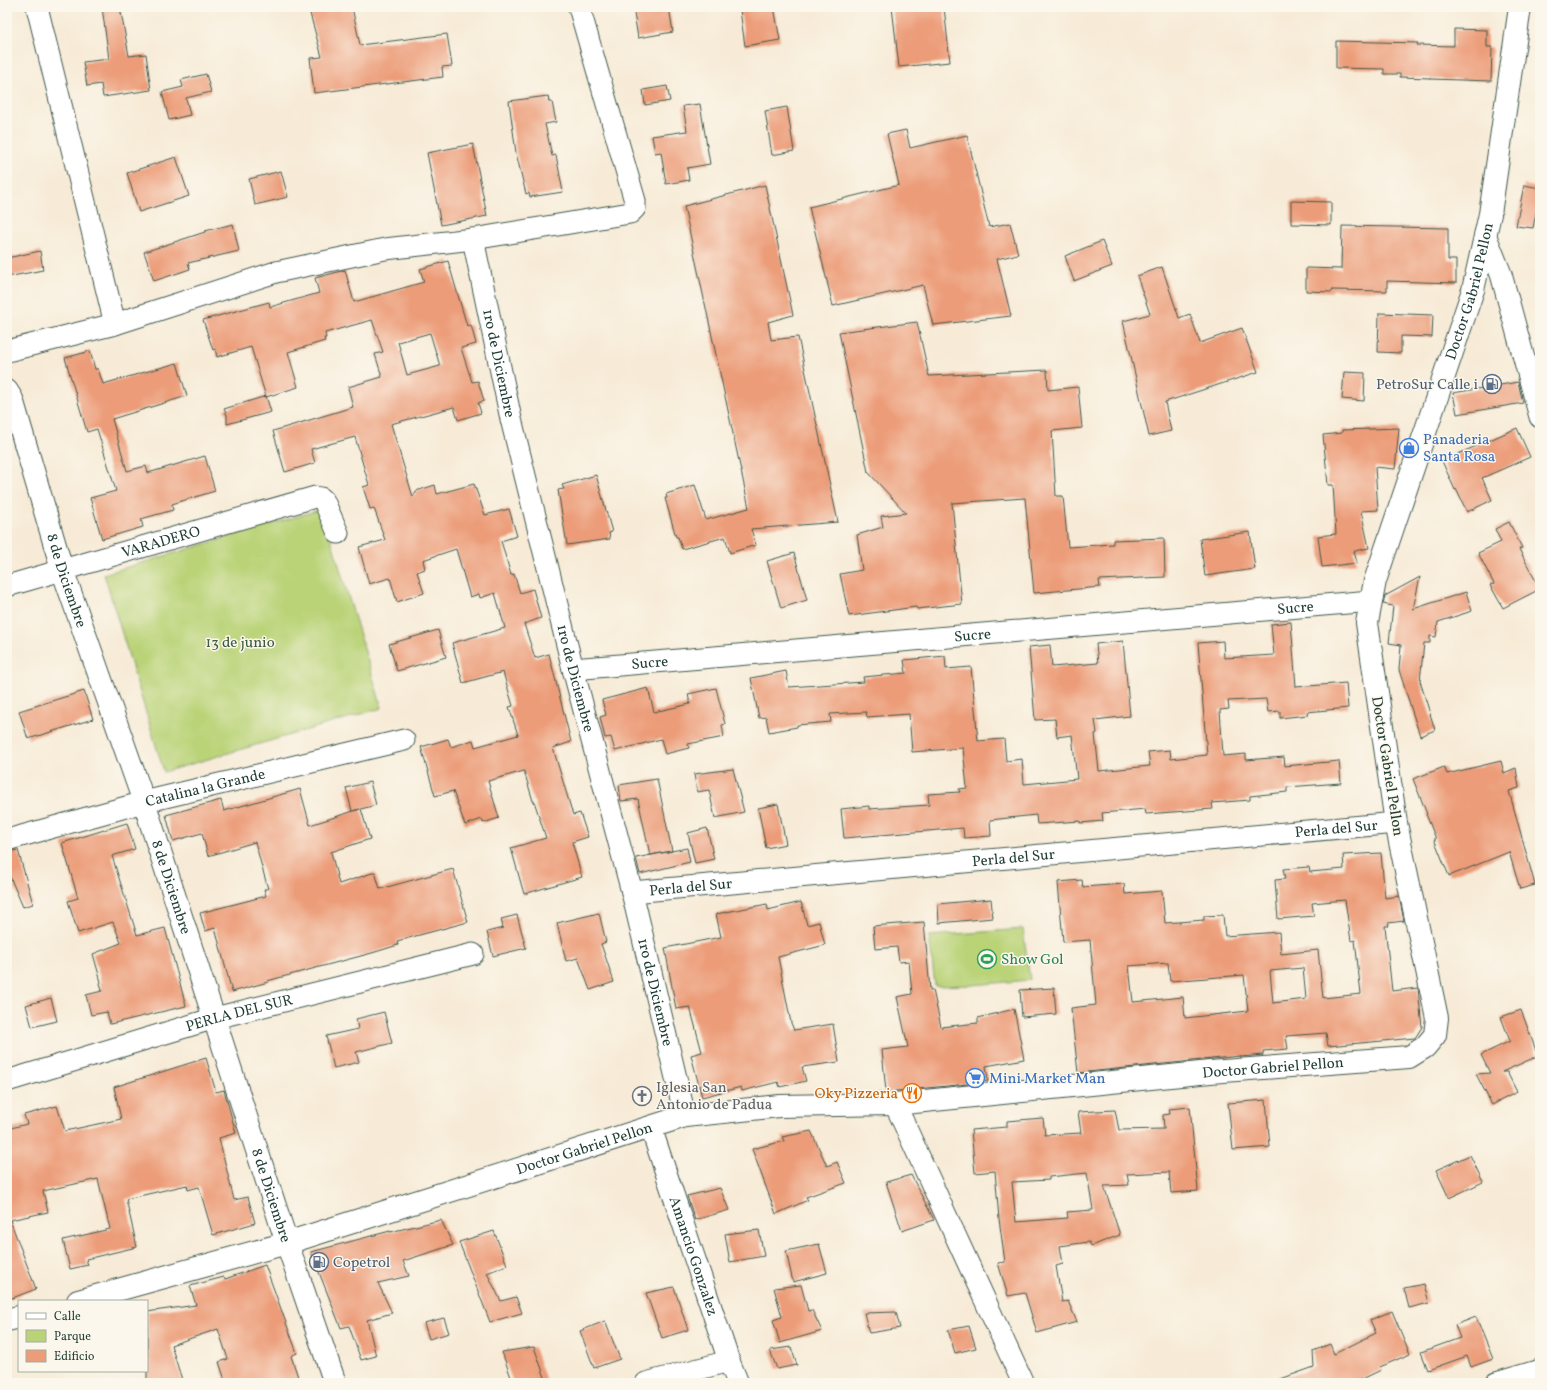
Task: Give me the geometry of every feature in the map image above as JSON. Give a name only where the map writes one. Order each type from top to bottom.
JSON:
[{"type":"street","points":[[38,7],[115,324]]},
{"type":"street","points":[[7,350],[115,324],[276,272],[385,249],[472,239],[630,212],[635,208],[635,201],[579,7]]},
{"type":"street","name":"Doctor Gabriel Pellon","points":[[82,1300],[287,1243],[685,1116],[779,1106],[895,1104],[1210,1072],[1409,1057],[1425,1047],[1435,1035],[1437,1018],[1396,823],[1367,624],[1375,581],[1473,290],[1490,214],[1520,7]]},
{"type":"street","points":[[1485,234],[1501,274],[1540,417]]},
{"type":"street","name":"1ro de Diciembre","points":[[472,239],[511,419],[573,669],[632,892],[685,1116]]},
{"type":"street","name":"8 de Diciembre","points":[[7,391],[12,399],[62,569],[144,802],[334,1383]]},
{"type":"street","name":"VARADERO","points":[[7,586],[315,496],[324,501],[338,533]]},
{"type":"street","name":"Sucre","points":[[573,669],[1371,601]]},
{"type":"street","name":"Catalina la Grande","points":[[7,840],[144,802],[404,740]]},
{"type":"street","name":"Perla del Sur","points":[[632,892],[1396,823]]},
{"type":"street","name":"PERLA DEL SUR","points":[[7,1081],[215,1018],[473,954]]},
{"type":"street","points":[[895,1104],[1024,1383]]},
{"type":"street","name":"Amancio Gonzalez","points":[[651,1128],[729,1361],[738,1383]]},
{"type":"street","points":[[7,1320],[18,1317]]},
{"type":"street","points":[[646,1383],[729,1361]]},
{"type":"street","points":[[1496,1383],[1538,1374]]},
{"type":"green space","name":"13 de junio","points":[[322,509],[382,708],[164,772],[104,574]]},
{"type":"green space","points":[[1023,929],[1030,980],[973,985],[935,986],[929,936]]},
{"type":"building","points":[[102,7],[120,7],[129,56],[146,54],[151,90],[103,97],[101,84],[87,86],[83,62],[109,59]]},
{"type":"building","points":[[318,7],[352,7],[360,45],[447,34],[452,66],[442,67],[443,77],[314,93],[310,58],[322,57],[309,10]]},
{"type":"building","points":[[633,7],[669,7],[673,32],[638,38]]},
{"type":"building","points":[[759,7],[774,7],[780,40],[745,46],[740,10]]},
{"type":"building","points":[[892,7],[944,7],[950,62],[899,67]]},
{"type":"building","points":[[1454,29],[1487,30],[1487,47],[1492,47],[1491,81],[1400,77],[1400,74],[1384,74],[1384,69],[1336,68],[1336,41],[1418,43],[1417,45],[1454,46]]},
{"type":"building","points":[[206,74],[211,92],[186,98],[190,115],[169,120],[162,92],[183,87],[181,80]]},
{"type":"building","points":[[667,86],[670,101],[645,105],[643,90]]},
{"type":"building","points":[[548,96],[549,102],[552,102],[556,122],[545,124],[552,156],[556,155],[563,192],[530,197],[529,193],[526,194],[516,153],[509,101]]},
{"type":"building","points":[[700,104],[710,164],[687,168],[689,180],[666,184],[661,152],[655,153],[652,136],[687,131],[683,106]]},
{"type":"building","points":[[787,107],[794,151],[772,155],[765,111]]},
{"type":"building","points":[[906,130],[910,148],[967,135],[989,227],[1010,223],[1018,254],[997,259],[1011,316],[933,325],[923,285],[833,306],[809,207],[899,185],[887,134]]},
{"type":"building","points":[[473,144],[487,216],[441,225],[427,153]]},
{"type":"building","points":[[176,157],[189,196],[139,212],[127,173]]},
{"type":"building","points":[[281,171],[288,197],[255,205],[249,179]]},
{"type":"building","points":[[765,185],[793,315],[768,322],[771,340],[798,337],[838,522],[751,529],[756,545],[730,553],[725,537],[682,549],[678,537],[676,537],[665,498],[667,498],[666,494],[695,485],[706,520],[749,508],[684,206]]},
{"type":"building","points":[[1524,185],[1540,188],[1540,209],[1537,208],[1533,228],[1516,226]]},
{"type":"building","points":[[1291,201],[1331,202],[1331,225],[1291,224]]},
{"type":"building","points":[[233,224],[239,251],[188,263],[190,269],[154,281],[144,252],[205,231]]},
{"type":"building","points":[[1342,226],[1448,228],[1448,260],[1456,260],[1456,283],[1387,281],[1387,291],[1306,291],[1306,268],[1341,269]]},
{"type":"building","points":[[1102,241],[1112,266],[1074,281],[1065,256]]},
{"type":"building","points":[[40,251],[43,270],[7,277],[7,258]]},
{"type":"building","points":[[448,261],[467,326],[471,325],[476,344],[461,348],[472,382],[478,381],[484,401],[478,403],[481,413],[458,420],[454,407],[391,424],[413,497],[416,491],[435,485],[437,494],[474,484],[485,515],[509,509],[517,536],[501,541],[511,575],[514,574],[520,593],[533,589],[541,618],[524,624],[535,658],[549,654],[571,742],[553,748],[573,815],[580,813],[588,837],[572,842],[582,877],[524,894],[511,848],[546,838],[524,771],[488,781],[499,818],[483,823],[482,819],[465,825],[453,791],[435,796],[421,747],[448,739],[451,747],[473,740],[475,747],[518,735],[509,707],[513,706],[503,672],[463,683],[452,643],[505,628],[495,593],[480,598],[479,594],[470,597],[456,549],[423,560],[425,569],[417,572],[424,593],[397,602],[390,578],[369,584],[359,547],[385,540],[374,508],[370,509],[363,487],[369,485],[355,437],[311,449],[315,463],[285,472],[273,431],[353,407],[348,387],[382,377],[375,354],[383,352],[372,320],[325,333],[325,341],[288,352],[298,387],[266,397],[251,347],[217,357],[215,349],[213,350],[203,320],[269,302],[270,307],[319,293],[315,278],[345,270],[354,302],[424,282],[420,269]],"holes":[[[430,333],[440,366],[407,375],[398,342]]]},
{"type":"building","points":[[1162,267],[1179,318],[1190,314],[1200,343],[1242,328],[1258,372],[1165,402],[1171,431],[1149,436],[1123,321],[1150,314],[1137,276]]},
{"type":"building","points":[[1379,313],[1433,315],[1432,337],[1401,336],[1401,353],[1378,352]]},
{"type":"building","points":[[917,322],[929,376],[1047,370],[1048,390],[1078,387],[1082,428],[1052,431],[1056,496],[1063,496],[1068,547],[1113,544],[1113,540],[1164,538],[1165,577],[1099,580],[1100,587],[1034,593],[1025,498],[952,503],[962,604],[917,609],[916,607],[849,616],[840,574],[862,570],[857,535],[883,527],[881,516],[906,513],[868,472],[839,332]]},
{"type":"building","points":[[90,351],[95,369],[98,369],[103,384],[177,363],[187,396],[112,419],[127,471],[146,466],[148,473],[205,456],[215,491],[172,504],[173,510],[141,519],[143,527],[102,539],[90,498],[116,491],[97,429],[87,432],[65,358]]},
{"type":"building","points":[[1344,372],[1365,373],[1364,401],[1342,399]]},
{"type":"building","points":[[1518,382],[1523,403],[1457,414],[1453,393]]},
{"type":"building","points":[[266,396],[271,412],[227,424],[227,415],[224,409]]},
{"type":"building","points":[[1399,428],[1395,469],[1375,467],[1378,510],[1361,511],[1369,548],[1354,551],[1357,563],[1322,567],[1318,536],[1336,534],[1333,485],[1328,485],[1323,435],[1342,433],[1342,430]]},
{"type":"building","points":[[1517,428],[1530,457],[1482,478],[1492,500],[1467,512],[1442,461]]},
{"type":"building","points":[[596,475],[612,532],[609,533],[610,539],[567,545],[558,490],[564,489],[562,485]]},
{"type":"building","points":[[1509,522],[1522,548],[1519,549],[1540,589],[1503,608],[1490,585],[1494,584],[1478,553],[1501,542],[1495,529]]},
{"type":"building","points":[[1250,532],[1255,569],[1205,576],[1200,539]]},
{"type":"building","points":[[794,553],[807,600],[781,608],[767,561]]},
{"type":"building","points":[[1420,577],[1413,609],[1466,592],[1472,611],[1438,622],[1436,637],[1430,636],[1430,643],[1424,643],[1420,681],[1435,730],[1420,736],[1399,670],[1401,645],[1389,643],[1393,606],[1383,604],[1385,596]]},
{"type":"building","points":[[1291,622],[1296,687],[1346,683],[1348,708],[1307,712],[1308,715],[1280,718],[1280,711],[1268,712],[1266,699],[1228,701],[1229,709],[1220,710],[1223,756],[1246,754],[1246,760],[1284,757],[1285,766],[1339,761],[1341,783],[1287,787],[1287,792],[1250,796],[1250,800],[1212,803],[1213,809],[1146,814],[1145,809],[1102,813],[1103,821],[1037,824],[1036,815],[990,820],[991,836],[964,838],[963,828],[844,838],[841,809],[869,806],[869,809],[929,805],[928,794],[960,792],[959,789],[967,788],[963,748],[912,752],[909,714],[867,717],[866,712],[830,714],[831,722],[797,725],[797,727],[769,732],[766,717],[759,718],[751,678],[786,671],[789,687],[864,682],[863,677],[906,673],[904,660],[945,656],[946,669],[971,667],[978,741],[1004,739],[1006,761],[1022,759],[1024,784],[1077,779],[1072,735],[1057,737],[1055,719],[1035,720],[1029,647],[1050,645],[1052,667],[1098,663],[1096,644],[1123,641],[1130,716],[1095,720],[1099,771],[1150,766],[1148,752],[1170,750],[1171,759],[1207,755],[1198,643],[1223,641],[1224,658],[1274,655],[1271,624]]},
{"type":"building","points":[[438,630],[446,657],[397,671],[389,644]]},
{"type":"building","points":[[648,688],[654,712],[690,704],[688,694],[716,688],[725,724],[722,725],[724,737],[688,744],[689,748],[665,754],[661,739],[615,751],[611,737],[605,738],[600,717],[606,715],[602,700]]},
{"type":"building","points":[[84,691],[93,719],[28,739],[19,711]]},
{"type":"building","points":[[1501,761],[1504,773],[1516,768],[1519,788],[1509,791],[1535,885],[1520,889],[1509,852],[1449,876],[1413,779],[1444,767],[1447,774]]},
{"type":"building","points":[[733,769],[744,812],[715,818],[709,790],[697,792],[694,774]]},
{"type":"building","points":[[657,779],[672,851],[650,855],[638,799],[621,801],[619,785]]},
{"type":"building","points":[[370,782],[376,805],[361,809],[370,839],[331,852],[339,884],[375,872],[380,889],[453,869],[468,922],[397,941],[398,945],[372,953],[267,981],[268,982],[232,992],[215,928],[205,931],[200,913],[266,896],[264,889],[268,889],[255,842],[208,856],[202,833],[173,841],[166,815],[221,800],[224,811],[300,789],[310,825],[360,809],[352,811],[346,788]]},
{"type":"building","points":[[778,804],[786,844],[766,848],[758,808]]},
{"type":"building","points":[[127,823],[135,849],[112,856],[137,935],[165,928],[186,1006],[110,1024],[107,1012],[91,1015],[86,995],[102,991],[93,954],[121,943],[113,922],[78,933],[68,901],[78,898],[62,843]]},
{"type":"building","points":[[707,828],[714,859],[695,863],[688,833]]},
{"type":"building","points":[[687,848],[690,862],[640,874],[636,858]]},
{"type":"building","points":[[18,850],[33,904],[23,907],[7,870],[7,852]]},
{"type":"building","points":[[1381,853],[1385,898],[1399,896],[1404,921],[1388,923],[1389,926],[1385,926],[1392,991],[1418,988],[1422,1027],[1415,1038],[1328,1046],[1326,1033],[1286,1036],[1288,1049],[1263,1051],[1263,1055],[1240,1056],[1078,1073],[1071,1008],[1096,1005],[1090,940],[1063,942],[1058,882],[1082,880],[1083,887],[1124,884],[1125,894],[1162,891],[1165,923],[1204,920],[1204,916],[1223,915],[1225,936],[1279,932],[1281,954],[1318,950],[1323,998],[1361,994],[1355,940],[1351,941],[1345,900],[1312,903],[1314,916],[1278,919],[1275,880],[1285,879],[1283,869],[1309,867],[1310,872],[1344,869],[1343,855]],"holes":[[[1168,963],[1170,981],[1244,975],[1248,1011],[1185,1018],[1183,997],[1133,1002],[1129,966]],[[1303,968],[1306,999],[1273,1003],[1270,971]]]},
{"type":"building","points":[[991,899],[993,918],[939,923],[938,904]]},
{"type":"building","points":[[801,902],[807,925],[819,922],[825,945],[778,957],[791,1023],[794,1030],[833,1024],[839,1062],[802,1067],[806,1081],[780,1087],[778,1082],[742,1091],[741,1087],[702,1097],[691,1055],[702,1052],[690,1007],[676,1009],[665,948],[721,937],[716,914],[767,904],[768,910]]},
{"type":"building","points":[[599,913],[606,942],[601,944],[614,982],[590,990],[578,958],[566,961],[557,923]]},
{"type":"building","points":[[517,915],[526,948],[493,956],[487,932],[503,928],[501,919]]},
{"type":"building","points":[[924,922],[930,990],[933,990],[941,1027],[978,1023],[978,1018],[1014,1009],[1024,1059],[986,1066],[988,1081],[886,1092],[882,1050],[908,1047],[897,997],[912,994],[909,961],[899,962],[897,947],[875,949],[873,926]]},
{"type":"building","points":[[1054,988],[1056,1014],[1022,1017],[1020,990]]},
{"type":"building","points":[[51,998],[57,1021],[32,1027],[26,1005]]},
{"type":"building","points":[[1521,1010],[1538,1056],[1502,1072],[1507,1072],[1517,1092],[1492,1105],[1476,1074],[1490,1073],[1481,1055],[1510,1041],[1501,1017]]},
{"type":"building","points":[[384,1012],[392,1043],[356,1052],[359,1062],[334,1068],[326,1036],[358,1029],[356,1019]]},
{"type":"building","points":[[206,1058],[216,1092],[224,1090],[236,1133],[219,1138],[234,1200],[248,1197],[255,1223],[213,1235],[199,1187],[188,1190],[187,1185],[126,1199],[137,1247],[86,1259],[88,1265],[70,1269],[63,1240],[110,1229],[98,1179],[43,1191],[48,1212],[10,1220],[36,1289],[7,1300],[7,1129],[27,1124],[24,1115],[57,1106],[65,1131],[121,1119],[114,1087]]},
{"type":"building","points":[[1266,1100],[1270,1147],[1233,1150],[1228,1103]]},
{"type":"building","points":[[1190,1107],[1198,1191],[1171,1193],[1169,1172],[1127,1174],[1129,1185],[1104,1186],[1120,1235],[1091,1246],[1089,1242],[1060,1246],[1063,1264],[1056,1266],[1062,1302],[1068,1301],[1077,1322],[1037,1333],[1025,1293],[1008,1296],[998,1263],[1005,1262],[999,1219],[995,1171],[975,1173],[971,1130],[1007,1127],[1007,1121],[1043,1118],[1045,1135],[1081,1133],[1078,1112],[1115,1110],[1119,1130],[1164,1129],[1163,1115],[1170,1114],[1169,1109]],"holes":[[[1087,1173],[1093,1210],[1067,1212],[1068,1218],[1016,1222],[1012,1182],[1049,1180],[1049,1177]]]},
{"type":"building","points":[[811,1131],[827,1166],[837,1162],[846,1183],[806,1197],[808,1200],[776,1214],[752,1149],[784,1141],[782,1137]]},
{"type":"building","points":[[1470,1155],[1483,1182],[1449,1198],[1436,1170]]},
{"type":"building","points":[[911,1175],[934,1220],[902,1231],[886,1182]]},
{"type":"building","points":[[720,1188],[729,1210],[695,1220],[687,1196]]},
{"type":"building","points":[[441,1220],[453,1245],[403,1261],[409,1276],[378,1283],[392,1313],[367,1320],[376,1356],[361,1360],[349,1326],[341,1328],[311,1252],[390,1231]]},
{"type":"building","points":[[759,1230],[764,1256],[730,1262],[725,1234]]},
{"type":"building","points":[[494,1231],[507,1265],[487,1273],[501,1301],[516,1297],[522,1313],[490,1322],[459,1242]]},
{"type":"building","points":[[819,1244],[827,1273],[793,1282],[786,1251]]},
{"type":"building","points":[[265,1265],[297,1353],[291,1356],[300,1383],[226,1383],[219,1362],[228,1359],[218,1329],[171,1345],[183,1383],[147,1383],[148,1312],[196,1305],[190,1286],[224,1277],[225,1279]]},
{"type":"building","points":[[1424,1284],[1429,1303],[1409,1308],[1404,1288]]},
{"type":"building","points":[[801,1285],[808,1311],[812,1310],[822,1331],[780,1343],[773,1320],[782,1317],[774,1288]]},
{"type":"building","points":[[674,1287],[688,1330],[662,1338],[646,1293]]},
{"type":"building","points":[[1392,1311],[1410,1354],[1380,1367],[1381,1370],[1354,1383],[1275,1383],[1275,1381],[1314,1367],[1313,1351],[1330,1344],[1334,1354],[1376,1333],[1370,1320]]},
{"type":"building","points":[[896,1312],[900,1328],[869,1333],[864,1313]]},
{"type":"building","points":[[1476,1317],[1493,1359],[1471,1367],[1467,1356],[1428,1370],[1421,1352],[1460,1338],[1455,1325]]},
{"type":"building","points":[[444,1318],[449,1333],[429,1339],[424,1323]]},
{"type":"building","points":[[605,1321],[620,1359],[594,1368],[580,1331]]},
{"type":"building","points":[[969,1326],[976,1348],[955,1353],[948,1330]]},
{"type":"building","points":[[534,1347],[547,1383],[513,1383],[502,1352]]},
{"type":"building","points":[[791,1347],[797,1365],[777,1369],[770,1350]]},
{"type":"place","name":"PetroSur Calle i","points":[[1492,384]]},
{"type":"place","name":"Panaderia Santa Rosa","points":[[1409,448]]},
{"type":"place","name":"Show Gol","points":[[987,959]]},
{"type":"place","name":"Mini Market Man","points":[[975,1078]]},
{"type":"place","name":"Oky Pizzeria","points":[[912,1093]]},
{"type":"place","name":"Iglesia San Antonio de Padua","points":[[642,1096]]},
{"type":"place","name":"Copetrol","points":[[319,1262]]}]
